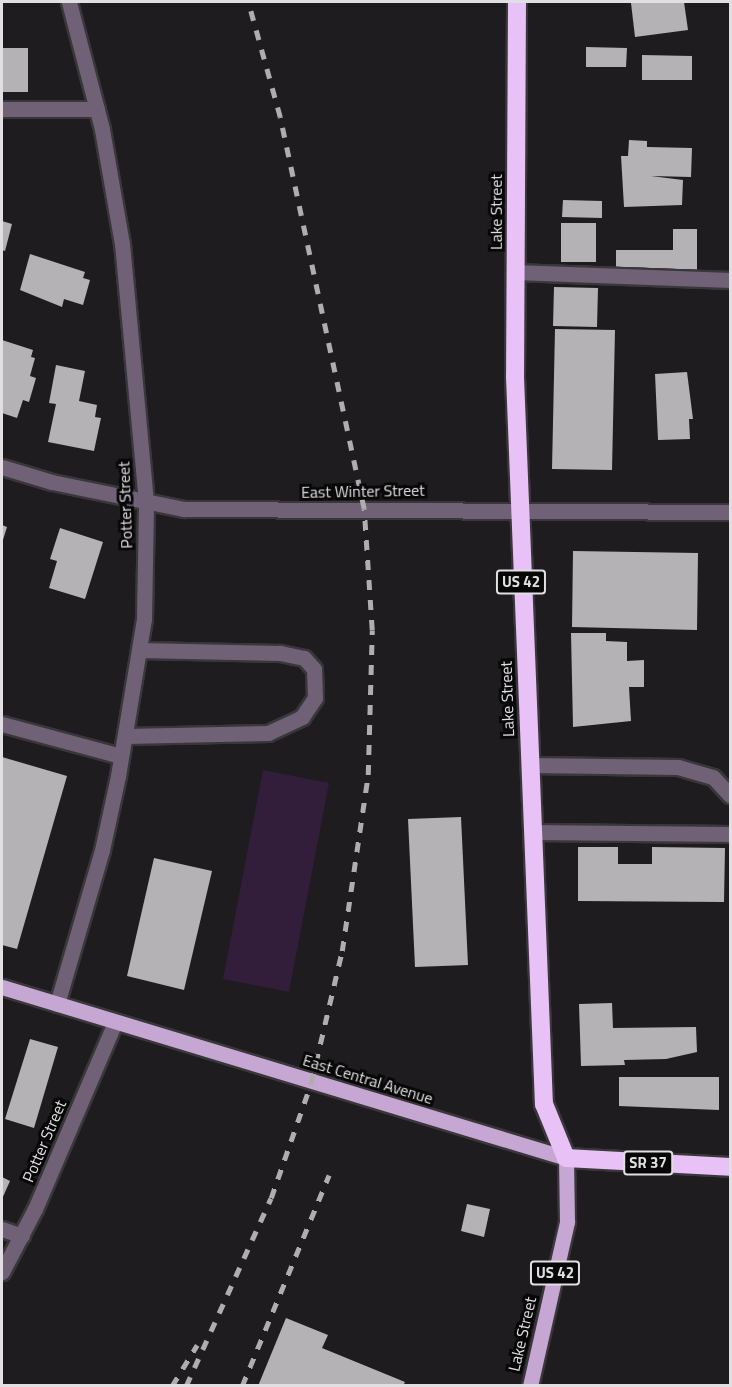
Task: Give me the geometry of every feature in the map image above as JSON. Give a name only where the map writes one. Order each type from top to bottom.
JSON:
[{"type":"highway","name":"Lake Street","points":[[517,2],[515,272],[519,509],[529,765],[544,1104],[566,1158]]},
{"type":"highway","name":"East Central Avenue","points":[[566,1158],[730,1167]]},
{"type":"main road","name":"East Central Avenue","points":[[2,987],[566,1158]]},
{"type":"main road","name":"Lake Street","points":[[530,1386],[567,1222],[566,1158]]},
{"type":"street","name":"Potter Street","points":[[57,1004],[102,850],[122,756],[144,619],[146,502],[122,244],[97,109],[69,2]]},
{"type":"street","points":[[2,109],[97,109]]},
{"type":"street","points":[[515,272],[730,280]]},
{"type":"street","name":"East Winter Street","points":[[2,467],[184,509],[519,509],[730,512]]},
{"type":"street","points":[[125,736],[268,733],[302,717],[315,698],[314,669],[304,658],[280,653],[139,650]]},
{"type":"street","points":[[2,724],[122,756]]},
{"type":"street","points":[[529,765],[678,767],[713,777],[730,795]]},
{"type":"street","points":[[532,832],[730,834]]},
{"type":"street","name":"Potter Street","points":[[2,1272],[22,1236],[115,1022]]},
{"type":"street","points":[[2,1229],[22,1236]]},
{"type":"shaded area","points":[[263,770],[329,783],[289,992],[223,979]]},
{"type":"building","points":[[684,2],[688,30],[635,37],[631,3]]},
{"type":"building","points":[[586,47],[627,48],[626,67],[586,67]]},
{"type":"building","points":[[2,48],[28,48],[28,92],[2,92]]},
{"type":"building","points":[[642,55],[692,56],[692,80],[642,80]]},
{"type":"building","points":[[629,140],[647,141],[647,147],[692,148],[691,177],[651,176],[683,180],[682,205],[624,207],[621,156],[628,156]]},
{"type":"building","points":[[563,200],[602,201],[602,218],[562,217]]},
{"type":"building","points":[[2,221],[12,224],[5,251],[2,250]]},
{"type":"building","points":[[561,223],[596,223],[596,262],[561,262]]},
{"type":"building","points":[[673,229],[697,229],[697,270],[616,269],[616,250],[673,250]]},
{"type":"building","points":[[30,254],[85,272],[83,278],[90,280],[83,305],[64,299],[62,307],[20,290]]},
{"type":"building","points":[[554,287],[598,288],[597,327],[553,326]]},
{"type":"building","points":[[555,329],[615,330],[612,470],[552,469]]},
{"type":"building","points":[[2,340],[33,350],[31,357],[35,358],[30,376],[36,378],[29,402],[23,400],[17,418],[2,413]]},
{"type":"building","points":[[56,365],[85,371],[79,401],[97,405],[95,417],[101,418],[94,451],[48,442],[56,404],[49,403]]},
{"type":"building","points":[[687,372],[693,419],[689,419],[690,439],[658,440],[655,374]]},
{"type":"building","points":[[2,525],[7,527],[2,543]]},
{"type":"building","points":[[60,528],[103,542],[85,599],[49,588],[57,561],[50,559]]},
{"type":"building","points":[[573,551],[698,553],[697,630],[572,627]]},
{"type":"building","points":[[571,633],[606,633],[606,641],[627,642],[627,661],[644,660],[644,687],[629,687],[631,721],[573,727]]},
{"type":"building","points":[[2,757],[67,776],[17,949],[2,945]]},
{"type":"building","points":[[461,817],[468,965],[415,967],[408,819]]},
{"type":"building","points":[[578,847],[618,847],[618,864],[652,864],[652,847],[725,848],[724,902],[578,901]]},
{"type":"building","points":[[154,858],[212,871],[184,990],[127,976]]},
{"type":"building","points":[[612,1003],[613,1028],[696,1027],[697,1052],[666,1059],[624,1060],[625,1065],[581,1066],[579,1004]]},
{"type":"building","points":[[30,1039],[58,1047],[34,1128],[5,1119]]},
{"type":"building","points":[[619,1077],[719,1077],[719,1110],[619,1106]]},
{"type":"building","points":[[2,1177],[10,1181],[2,1199]]},
{"type":"building","points":[[467,1204],[490,1209],[484,1237],[461,1231]]},
{"type":"building","points":[[286,1318],[328,1335],[322,1348],[405,1382],[403,1386],[258,1386]]},
{"type":"railway","points":[[186,1386],[271,1198],[311,1083],[342,951],[368,775],[372,630],[364,509],[280,117],[248,2]]},
{"type":"railway","points":[[242,1386],[329,1175]]},
{"type":"railway","points":[[172,1386],[197,1345]]}]
